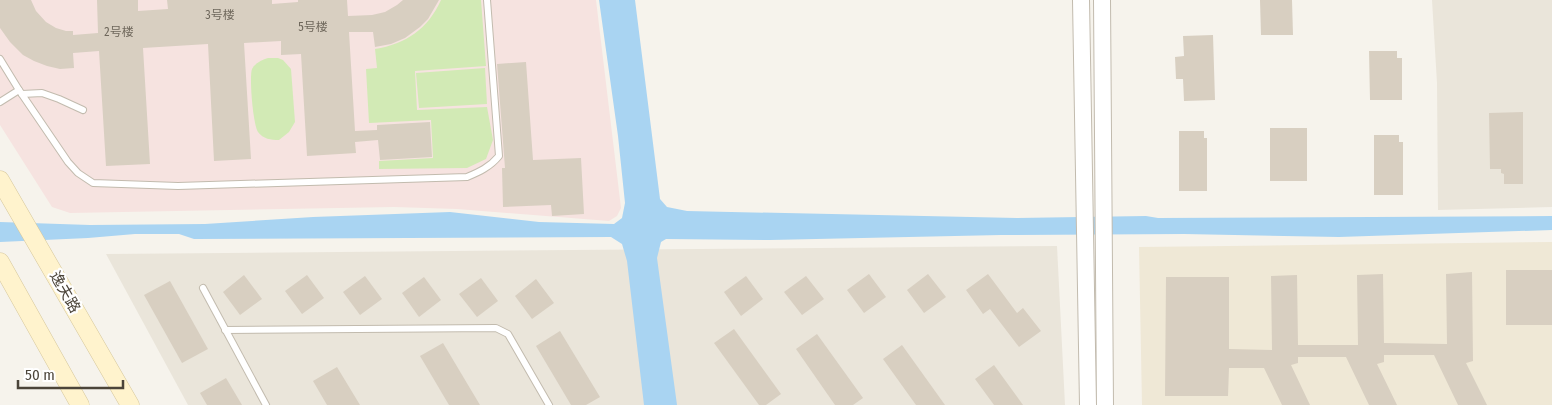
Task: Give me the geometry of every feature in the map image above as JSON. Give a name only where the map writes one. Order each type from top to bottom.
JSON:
[{"type":"main road","name":"逸夫路","points":[[0,180],[130,405]]},
{"type":"main road","points":[[0,262],[80,405]]},
{"type":"street","points":[[1080,0],[1088,405]]},
{"type":"street","points":[[1102,0],[1105,405]]},
{"type":"lane","points":[[0,59],[68,162],[78,173],[93,183],[178,186],[467,177],[482,170],[499,156],[486,0]]},
{"type":"lane","points":[[0,102],[21,92],[42,93],[59,98],[83,110]]},
{"type":"lane","points":[[203,288],[266,405]]},
{"type":"lane","points":[[225,330],[496,328],[508,334],[549,405]]},
{"type":"shaded area","points":[[0,0],[596,0],[621,208],[617,216],[609,221],[457,209],[394,207],[70,213],[52,207],[0,125]]},
{"type":"shaded area","points":[[1432,0],[1552,0],[1552,207],[1438,210],[1437,83]]},
{"type":"shaded area","points":[[1552,242],[1552,405],[1142,405],[1139,247]]},
{"type":"shaded area","points":[[1057,246],[1065,405],[188,405],[106,254]]},
{"type":"green space","points":[[441,0],[481,0],[486,66],[415,71],[417,110],[487,107],[493,140],[486,159],[467,168],[379,169],[379,161],[433,158],[431,120],[369,123],[366,69],[377,68],[375,49],[397,43],[415,34],[430,19]]},
{"type":"green space","points":[[268,58],[283,60],[291,69],[295,122],[289,132],[279,140],[267,139],[258,132],[253,111],[251,91],[252,69],[257,63]]},
{"type":"green space","points":[[485,68],[487,104],[419,108],[416,73]]},
{"type":"water","points":[[599,0],[635,0],[660,199],[667,207],[687,211],[1017,218],[1146,216],[1158,218],[1552,216],[1552,230],[1339,237],[1184,234],[1001,235],[770,240],[666,239],[661,242],[657,258],[677,405],[644,405],[627,261],[622,244],[611,237],[194,239],[179,234],[135,234],[0,242],[0,222],[90,225],[205,224],[313,217],[450,212],[539,222],[614,224],[622,218],[625,203],[618,136]]},
{"type":"building","points":[[0,0],[31,0],[36,11],[46,22],[56,28],[73,31],[73,35],[98,33],[97,0],[138,0],[138,11],[168,9],[167,0],[272,0],[272,4],[298,2],[298,0],[347,0],[348,16],[372,15],[385,12],[403,0],[439,0],[428,19],[420,27],[405,38],[391,44],[375,47],[373,32],[349,32],[355,131],[377,130],[377,125],[430,122],[432,157],[380,160],[378,140],[355,142],[356,153],[307,156],[301,54],[281,55],[281,41],[244,43],[251,159],[214,161],[208,44],[143,48],[150,164],[106,166],[99,51],[73,53],[74,68],[60,69],[34,61],[23,55],[0,28]]},
{"type":"building","points":[[1260,0],[1292,0],[1293,35],[1261,35]]},
{"type":"building","points":[[1213,35],[1215,100],[1184,101],[1183,79],[1176,79],[1175,57],[1184,56],[1183,36]]},
{"type":"building","points":[[1369,51],[1397,51],[1397,58],[1402,58],[1402,100],[1370,100]]},
{"type":"building","points":[[526,62],[533,160],[581,158],[584,214],[552,216],[551,205],[503,207],[502,168],[505,168],[497,64]]},
{"type":"building","points":[[1523,112],[1523,184],[1504,184],[1504,174],[1501,173],[1501,169],[1490,169],[1489,113]]},
{"type":"building","points":[[1270,128],[1307,128],[1307,181],[1270,181]]},
{"type":"building","points":[[1179,131],[1204,131],[1204,138],[1207,138],[1207,191],[1179,191]]},
{"type":"building","points":[[1374,135],[1399,135],[1399,142],[1403,142],[1403,195],[1374,195]]},
{"type":"building","points":[[1506,270],[1552,270],[1552,325],[1506,325]]},
{"type":"building","points":[[1472,272],[1473,361],[1466,363],[1487,405],[1458,405],[1434,355],[1384,355],[1384,362],[1377,364],[1397,405],[1369,405],[1346,357],[1298,357],[1298,363],[1291,365],[1310,405],[1282,405],[1264,368],[1229,368],[1228,396],[1165,396],[1166,277],[1229,277],[1229,349],[1272,350],[1271,276],[1297,275],[1298,345],[1358,345],[1357,275],[1383,274],[1384,343],[1447,344],[1446,274]]},
{"type":"building","points":[[869,274],[886,297],[864,313],[847,290]]},
{"type":"building","points":[[928,274],[946,297],[924,313],[907,290]]},
{"type":"building","points":[[988,274],[1017,313],[1023,308],[1041,331],[1019,347],[990,309],[983,314],[966,290]]},
{"type":"building","points":[[244,275],[262,299],[240,315],[223,292]]},
{"type":"building","points":[[307,275],[324,298],[302,314],[285,291]]},
{"type":"building","points":[[365,276],[382,299],[360,315],[343,292]]},
{"type":"building","points":[[746,276],[763,299],[741,316],[724,292]]},
{"type":"building","points":[[806,276],[824,299],[802,315],[784,292]]},
{"type":"building","points":[[424,277],[441,300],[419,317],[402,293]]},
{"type":"building","points":[[481,278],[498,301],[477,317],[459,294]]},
{"type":"building","points":[[536,279],[554,303],[532,319],[515,296]]},
{"type":"building","points":[[170,281],[208,349],[182,363],[144,295]]},
{"type":"building","points":[[734,329],[781,394],[766,405],[759,405],[714,343]]},
{"type":"building","points":[[560,331],[600,397],[586,405],[571,405],[536,346]]},
{"type":"building","points":[[817,334],[863,398],[853,405],[835,405],[796,349]]},
{"type":"building","points":[[443,343],[480,405],[449,405],[420,356]]},
{"type":"building","points":[[902,345],[945,405],[916,405],[883,359]]},
{"type":"building","points":[[994,365],[1023,405],[994,405],[975,379]]},
{"type":"building","points":[[337,367],[360,405],[327,405],[313,381]]},
{"type":"building","points":[[226,378],[242,405],[207,405],[200,393]]}]
